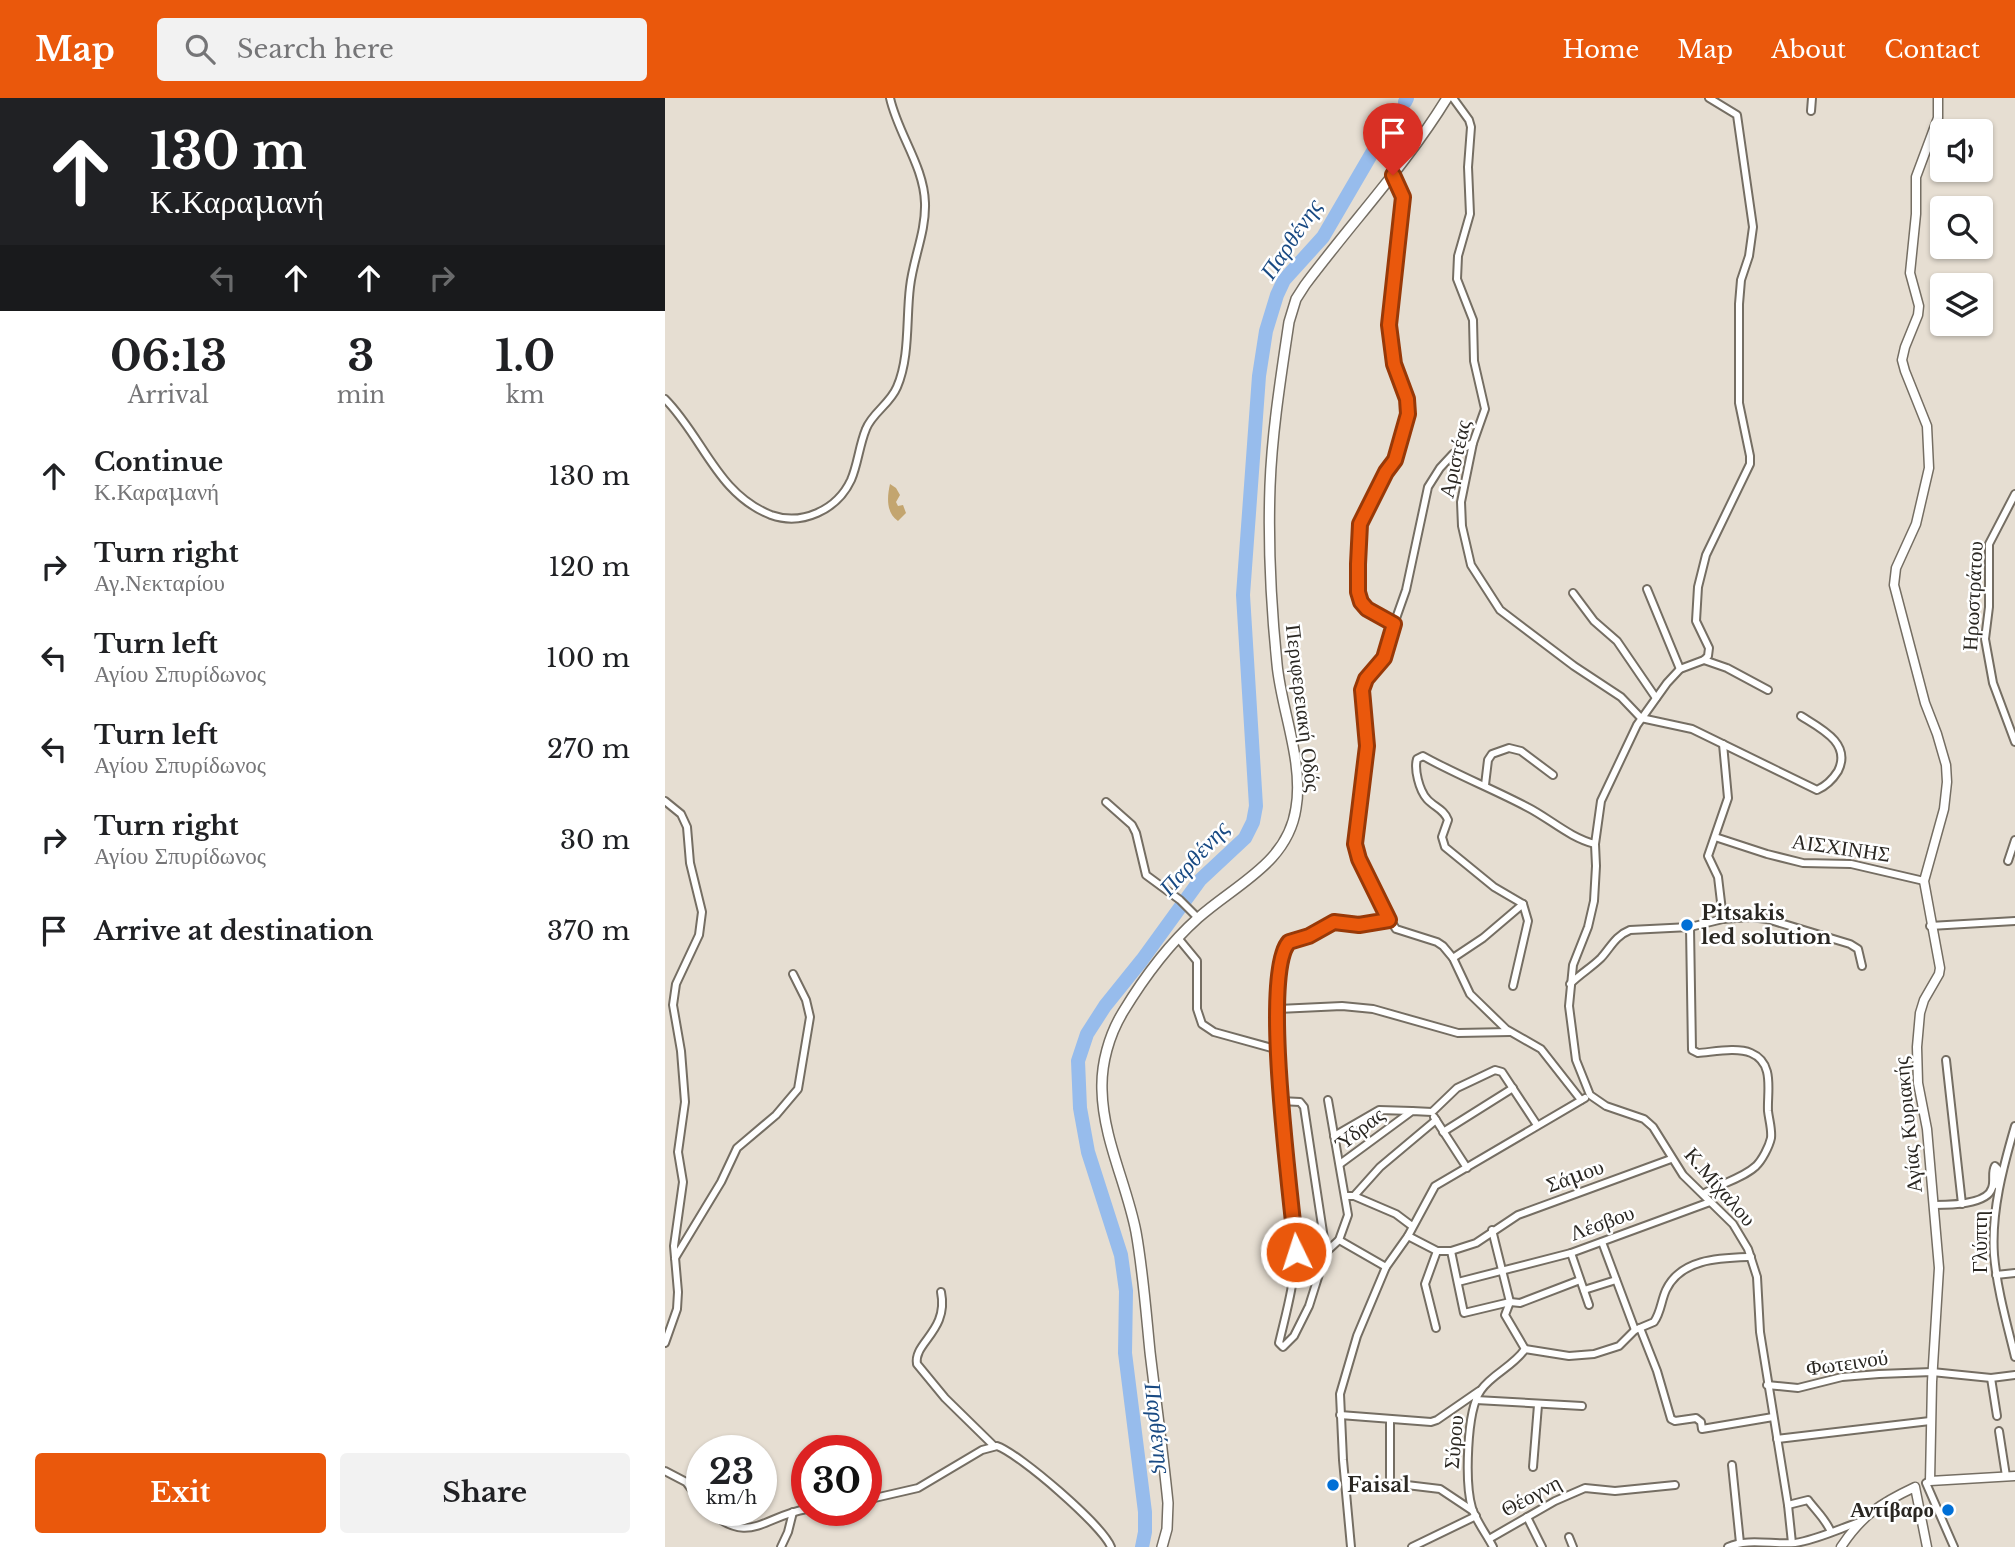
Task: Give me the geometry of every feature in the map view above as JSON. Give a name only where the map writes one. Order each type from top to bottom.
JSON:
[{"type":"main road","name":"Περιφερειακή Οδός","points":[[1162,1547],[1167,1529],[1168,1503],[1143,1281],[1132,1215],[1104,1113],[1102,1080],[1107,1052],[1122,1013],[1195,915],[1265,866],[1284,844],[1293,821],[1297,788],[1277,667],[1270,500],[1287,331],[1293,307],[1305,285],[1424,135],[1447,98]]},
{"type":"street","points":[[665,399],[684,420],[719,475],[757,509],[784,519],[795,519],[818,513],[837,501],[843,493],[856,468],[869,423],[891,399],[898,386],[910,285],[925,215],[922,185],[896,122],[890,98]]},
{"type":"street","name":"Αριστέας","points":[[1453,98],[1471,127],[1468,167],[1470,214],[1457,267],[1459,288],[1473,320],[1474,361],[1485,413],[1473,443],[1461,508],[1465,539],[1477,576],[1494,603],[1507,616],[1574,666],[1621,697],[1641,718]]},
{"type":"street","points":[[1351,1547],[1340,1394],[1357,1336],[1386,1267],[1408,1236],[1434,1186],[1590,1095],[1576,1060],[1571,1033],[1570,984],[1573,965],[1588,927],[1594,901],[1595,844],[1601,801],[1641,718],[1680,669],[1708,656],[1709,648],[1696,621],[1698,587],[1706,555],[1745,478],[1751,460],[1739,403],[1739,304],[1741,280],[1753,232],[1738,119],[1732,111],[1709,98]]},
{"type":"street","points":[[1811,111],[1812,98]]},
{"type":"street","points":[[1924,881],[1944,809],[1946,765],[1925,703],[1894,585],[1896,568],[1916,524],[1929,468],[1927,426],[1902,360],[1919,306],[1910,274],[1916,214],[1916,177],[1938,118],[1938,98]]},
{"type":"street","points":[[1393,175],[1403,197],[1389,325],[1394,364],[1407,399],[1408,414],[1395,460],[1386,472],[1360,524],[1358,595],[1363,605],[1394,624]]},
{"type":"street","points":[[1473,443],[1454,454],[1430,483],[1406,590],[1384,658],[1366,679],[1362,690],[1367,746],[1355,844],[1359,859],[1389,920],[1399,931],[1437,942],[1453,958],[1471,994],[1500,1023],[1541,1049],[1581,1100]]},
{"type":"street","name":"Ηρωστράτου","points":[[2015,494],[1989,544],[1989,607],[1985,639],[1993,683],[2015,742]]},
{"type":"street","points":[[1647,589],[1680,669]]},
{"type":"street","points":[[1573,593],[1594,621],[1617,641],[1656,698]]},
{"type":"street","points":[[1704,660],[1727,668],[1768,690]]},
{"type":"street","points":[[1641,718],[1692,729],[1817,790],[1835,776],[1840,767],[1841,749],[1837,741],[1801,716]]},
{"type":"street","points":[[1723,744],[1728,799],[1709,856],[1718,877],[1723,919]]},
{"type":"street","points":[[1485,785],[1487,760],[1492,754],[1509,748],[1521,751],[1553,775]]},
{"type":"street","points":[[1513,986],[1528,921],[1523,904],[1494,887],[1445,846],[1442,837],[1447,816],[1427,799],[1416,760],[1423,756],[1439,767],[1485,785],[1552,820],[1572,835],[1595,844]]},
{"type":"street","points":[[665,801],[681,814],[687,827],[690,863],[702,912],[699,934],[676,984],[673,1005],[681,1051],[685,1102],[678,1152],[683,1182],[676,1220],[674,1259],[677,1309],[665,1343]]},
{"type":"street","points":[[1106,802],[1132,825],[1146,875],[1180,900],[1195,915]]},
{"type":"street","name":"ΑΙΣΧΙΝΗΣ","points":[[1715,837],[1803,863],[1850,864],[1924,881]]},
{"type":"street","points":[[2008,861],[2015,840]]},
{"type":"street","name":"Αγίας Κυριακής","points":[[1924,881],[1930,926],[1940,968],[1920,1013],[1917,1046],[1918,1083],[1927,1129],[1939,1268],[1928,1482]]},
{"type":"street","points":[[1453,958],[1483,939],[1523,904]]},
{"type":"street","points":[[1570,984],[1602,956],[1617,937],[1630,930],[1690,927],[1723,919],[1750,917],[1767,919],[1850,944],[1858,949],[1862,966]]},
{"type":"street","points":[[1280,1101],[1300,1102],[1304,1107],[1326,1252],[1309,1306],[1294,1336],[1283,1347],[1279,1343],[1291,1293],[1296,1252],[1280,1101],[1278,1009],[1282,953],[1289,942],[1309,936],[1334,922],[1359,925],[1389,920]]},
{"type":"street","points":[[1930,926],[2015,921]]},
{"type":"street","points":[[1690,927],[1692,1050],[1698,1053],[1752,1053],[1765,1066],[1769,1082],[1771,1137],[1757,1165],[1703,1194]]},
{"type":"street","points":[[1178,937],[1197,961],[1197,1009],[1202,1024],[1214,1032],[1279,1050]]},
{"type":"street","points":[[674,1259],[721,1182],[737,1148],[776,1115],[798,1089],[810,1017],[806,1000],[793,974]]},
{"type":"street","points":[[1278,1009],[1342,1006],[1374,1009],[1458,1033],[1513,1032]]},
{"type":"street","points":[[1946,1060],[1962,1204]]},
{"type":"street","points":[[1467,1168],[1432,1112],[1457,1088],[1495,1070],[1502,1072],[1537,1125]]},
{"type":"street","points":[[1443,1132],[1513,1088]]},
{"type":"street","name":"Κ.Μίχαλου","points":[[1590,1095],[1606,1106],[1649,1123],[1682,1175],[1733,1224],[1751,1257],[1758,1283],[1760,1332],[1792,1543]]},
{"type":"street","points":[[1328,1100],[1340,1164]]},
{"type":"street","points":[[1334,1136],[1379,1110],[1412,1111]]},
{"type":"street","name":"Ύδρας","points":[[1339,1240],[1347,1223],[1350,1196],[1340,1164],[1412,1111],[1432,1112]]},
{"type":"street","points":[[1412,1226],[1396,1214],[1350,1196],[1436,1120]]},
{"type":"street","name":"Γλύπτη","points":[[2015,1126],[1994,1223],[1997,1275],[2015,1357]]},
{"type":"street","name":"Σάμου","points":[[1451,1251],[1476,1243],[1518,1215],[1671,1159]]},
{"type":"street","points":[[1934,1205],[1962,1204],[1988,1194],[1992,1189],[1992,1172],[1995,1166],[1998,1169],[1999,1195]]},
{"type":"street","name":"Λέσβου","points":[[1458,1282],[1571,1253],[1710,1202]]},
{"type":"street","points":[[1492,1230],[1510,1302],[1505,1315],[1525,1349],[1581,1356],[1619,1346],[1638,1329],[1654,1322],[1666,1289],[1690,1266],[1709,1259],[1751,1257]]},
{"type":"street","points":[[1408,1236],[1437,1251],[1451,1251],[1464,1313],[1527,1300],[1580,1280]]},
{"type":"street","points":[[1326,1252],[1339,1240],[1386,1267]]},
{"type":"street","points":[[1602,1242],[1657,1371],[1671,1419],[1675,1421],[1696,1418],[1701,1422],[1702,1429],[1773,1417]]},
{"type":"street","points":[[1436,1328],[1425,1284],[1437,1251]]},
{"type":"street","points":[[1571,1253],[1589,1305]]},
{"type":"street","points":[[1997,1275],[2015,1273]]},
{"type":"street","points":[[1584,1290],[1616,1280]]},
{"type":"street","points":[[941,1292],[942,1314],[932,1334],[918,1352],[917,1364],[946,1398],[994,1446],[1005,1449],[1046,1481],[1105,1535],[1111,1547]]},
{"type":"street","name":"Σύρου","points":[[1474,1513],[1468,1482],[1468,1464],[1470,1427],[1476,1400],[1481,1390],[1519,1358],[1525,1349]]},
{"type":"street","name":"Φωτεινού","points":[[1767,1385],[1798,1388],[1842,1377],[1932,1372],[1991,1378],[2015,1375]]},
{"type":"street","points":[[1991,1378],[1997,1416]]},
{"type":"street","points":[[1340,1415],[1390,1420],[1437,1420],[1481,1390]]},
{"type":"street","points":[[1476,1400],[1582,1406]]},
{"type":"street","points":[[1533,1467],[1538,1405]]},
{"type":"street","points":[[1390,1420],[1390,1483],[1440,1489],[1474,1513],[1493,1547]]},
{"type":"street","points":[[1777,1439],[1930,1421]]},
{"type":"street","points":[[1841,1547],[1868,1513],[1915,1487],[1928,1482],[2011,1476],[1999,1432]]},
{"type":"street","points":[[882,1497],[918,1489],[982,1450],[994,1446]]},
{"type":"street","points":[[1732,1465],[1740,1543]]},
{"type":"street","points":[[665,1471],[686,1483]]},
{"type":"street","points":[[1928,1482],[1954,1547]]},
{"type":"street","name":"Θέογνη","points":[[1489,1539],[1555,1501],[1585,1488],[1615,1491],[1675,1485]]},
{"type":"street","points":[[1915,1487],[1927,1547]]},
{"type":"street","points":[[1788,1505],[1808,1500],[1814,1511],[1823,1516],[1831,1532]]},
{"type":"street","points":[[1412,1547],[1474,1513]]},
{"type":"street","points":[[1527,1517],[1542,1547]]},
{"type":"street","points":[[781,1547],[791,1520]]},
{"type":"street","points":[[1728,1547],[1740,1543],[1792,1543],[1859,1522]]},
{"type":"street","points":[[733,1526],[745,1530],[756,1526]]},
{"type":"street","points":[[1569,1538],[1573,1547]]},
{"type":"shaded area","points":[[890,484],[900,495],[896,502],[898,506],[903,505],[906,513],[898,521],[889,509]]},
{"type":"waterway","name":"Παρθένης","points":[[1405,102],[1407,98]]},
{"type":"waterway","name":"Παρθένης","points":[[1142,1547],[1145,1512],[1125,1353],[1126,1291],[1121,1255],[1088,1152],[1080,1108],[1078,1061],[1087,1034],[1105,1006],[1200,880],[1245,838],[1253,822],[1256,806],[1243,595],[1259,376],[1266,331],[1284,280],[1323,237],[1393,117]]},
{"type":"place","name":"Pitsakis led solution","points":[[1687,925]]},
{"type":"place","name":"Faisal","points":[[1333,1485]]},
{"type":"place","name":"Αντίβαρο","points":[[1948,1510]]},
{"type":"route","points":[[1296,1252],[1280,1101],[1278,1009],[1283,949],[1289,942],[1309,936],[1334,922],[1359,925],[1389,920],[1359,859],[1355,844],[1367,746],[1361,692],[1370,673],[1384,658],[1394,624],[1365,608],[1361,602],[1358,592],[1358,537],[1360,524],[1386,472],[1397,457],[1409,410],[1394,364],[1389,325],[1403,197],[1393,175]]}]
